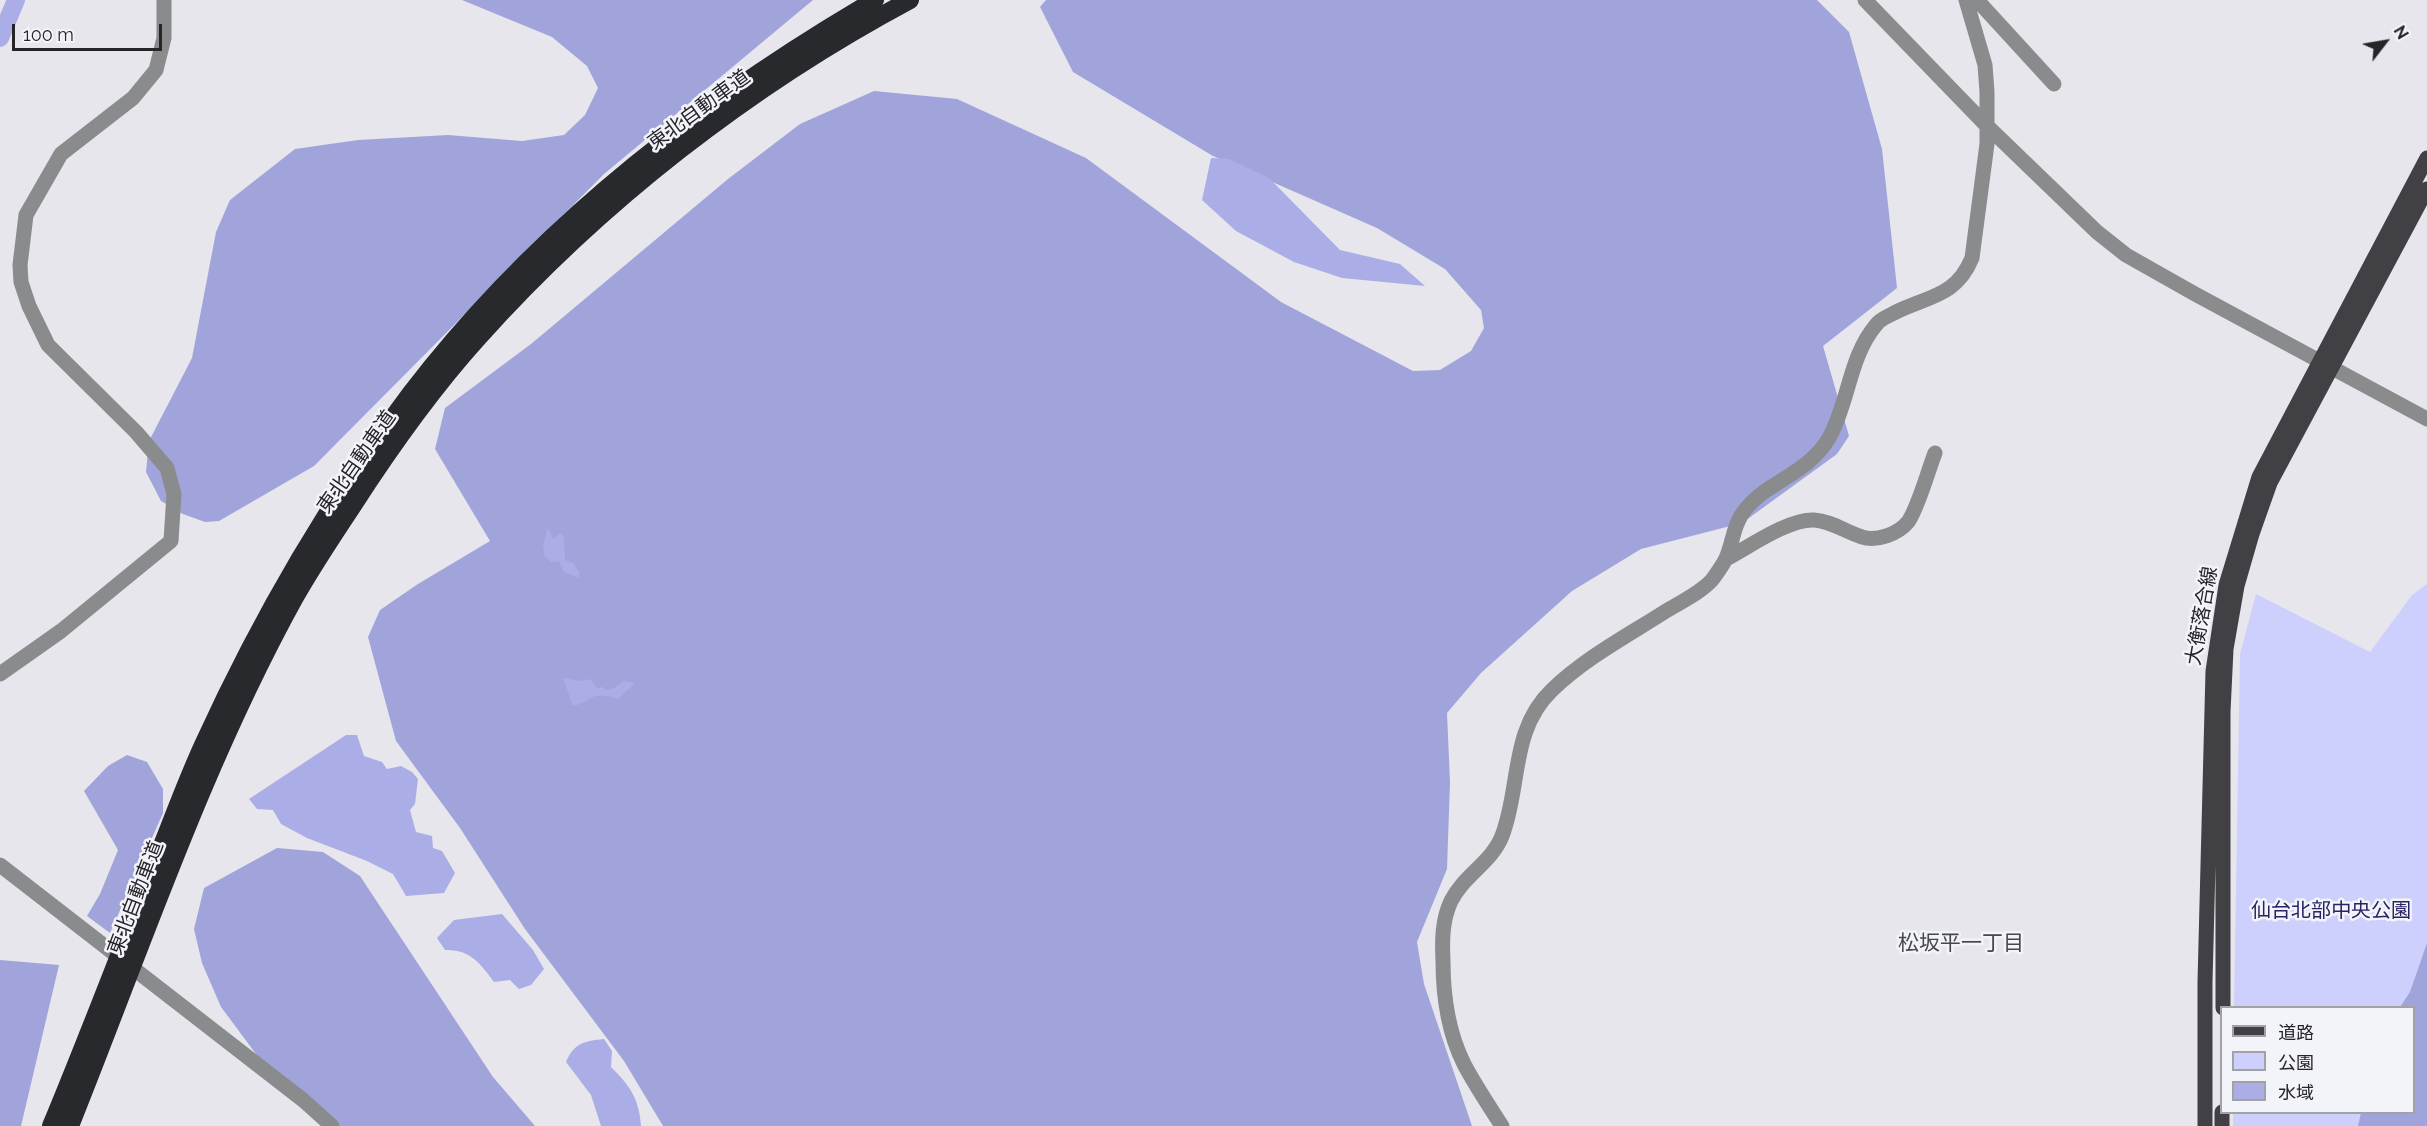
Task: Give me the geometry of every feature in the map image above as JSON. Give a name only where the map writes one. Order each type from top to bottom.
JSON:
[{"type":"highway","name":"東北自動車道","points":[[70,1126],[118,983],[128,934],[201,749],[270,609],[344,487],[412,391],[465,328],[530,260],[615,182],[669,138],[770,64],[875,0]]},
{"type":"highway","name":"東北自動車道","points":[[51,1126],[118,983],[141,947],[218,756],[274,638],[328,543],[426,402],[485,331],[542,273],[626,194],[671,157],[780,78],[910,0]]},
{"type":"main road","name":"大衡落合線","points":[[2223,1006],[2223,712],[2226,649],[2237,586],[2270,483],[2427,158]]},
{"type":"main road","name":"大衡落合線","points":[[2205,1126],[2205,982],[2215,651],[2226,585],[2259,477],[2427,189]]},
{"type":"street","points":[[0,674],[61,631],[171,541],[174,494],[167,468],[136,432],[48,345],[29,306],[21,282],[20,265],[26,215],[61,154],[133,98],[156,70],[164,38],[164,0]]},
{"type":"street","points":[[1865,0],[1986,125],[2097,232],[2126,255],[2194,294],[2427,418]]},
{"type":"street","points":[[1502,1126],[1464,1064],[1446,1013],[1442,936],[1452,898],[1493,853],[1502,837],[1525,729],[1535,709],[1548,693],[1585,662],[1704,588],[1726,560],[1736,526],[1745,509],[1759,496],[1795,474],[1824,447],[1833,430],[1859,354],[1879,321],[1901,310],[1928,301],[1955,286],[1966,273],[1972,258],[1987,144],[1987,92],[1985,65],[1966,0]]},
{"type":"street","points":[[1977,0],[2054,84]]},
{"type":"street","points":[[1726,560],[1782,529],[1813,520],[1836,526],[1864,538],[1879,538],[1893,532],[1908,522],[1935,453]]},
{"type":"street","points":[[0,865],[294,1093],[332,1126]]},
{"type":"green space","name":"仙台北部中央公園","points":[[2427,584],[2427,1126],[2233,1126],[2233,1114],[2415,1114],[2415,1006],[2234,1006],[2240,654],[2256,594],[2370,652],[2412,595]]},
{"type":"shaded area","points":[[462,0],[813,0],[604,174],[314,466],[219,521],[205,522],[183,514],[161,501],[146,472],[149,441],[192,358],[216,232],[230,200],[295,149],[358,140],[448,135],[522,141],[564,135],[585,115],[598,88],[587,66],[552,37]]},
{"type":"shaded area","points":[[1046,0],[1817,0],[1849,32],[1882,149],[1897,288],[1823,346],[1849,436],[1837,454],[1742,523],[1641,549],[1572,591],[1481,673],[1447,713],[1450,782],[1447,869],[1417,942],[1424,984],[1472,1126],[663,1126],[624,1061],[525,929],[460,828],[396,741],[368,637],[380,610],[418,584],[490,541],[435,449],[445,408],[531,344],[728,179],[800,124],[874,91],[957,99],[1086,158],[1281,302],[1413,371],[1440,370],[1471,351],[1484,328],[1481,310],[1445,269],[1377,228],[1213,156],[1073,72],[1040,7]]},
{"type":"shaded area","points":[[127,755],[147,762],[163,789],[163,813],[110,933],[87,916],[100,894],[118,850],[84,791],[108,766]]},
{"type":"shaded area","points":[[277,848],[323,852],[360,876],[493,1077],[535,1126],[336,1126],[259,1058],[221,1007],[202,963],[194,929],[204,888]]},
{"type":"shaded area","points":[[2427,943],[2427,1126],[2358,1126],[2361,1114],[2415,1114],[2415,1006],[2401,1006],[2410,992]]},
{"type":"shaded area","points":[[0,960],[59,965],[21,1126],[0,1126]]},
{"type":"water","points":[[1211,158],[1229,159],[1269,178],[1340,250],[1400,264],[1425,286],[1342,278],[1294,262],[1236,231],[1202,200]]},
{"type":"water","points":[[548,528],[553,539],[560,533],[564,536],[565,560],[573,563],[580,573],[578,578],[563,571],[559,561],[551,562],[545,557],[543,546]]},
{"type":"water","points":[[563,678],[581,681],[590,679],[597,688],[603,687],[606,690],[614,688],[623,681],[635,683],[618,699],[602,695],[573,706]]},
{"type":"water","points":[[346,735],[357,735],[364,756],[382,762],[387,769],[401,766],[412,772],[418,779],[415,804],[410,810],[416,832],[432,836],[433,848],[442,851],[455,873],[444,893],[406,896],[393,874],[367,861],[307,838],[281,824],[273,810],[257,809],[249,799]]},
{"type":"water","points":[[502,914],[533,950],[544,969],[531,985],[519,989],[510,980],[494,982],[474,959],[461,952],[445,950],[437,938],[454,920]]},
{"type":"water","points":[[604,1039],[612,1051],[611,1067],[636,1100],[641,1126],[601,1126],[591,1095],[566,1062],[572,1051],[580,1044]]},
{"type":"waterway","points":[[0,38],[16,0]]},
{"type":"district","name":"松坂平一丁目","points":[[1961,944]]}]
